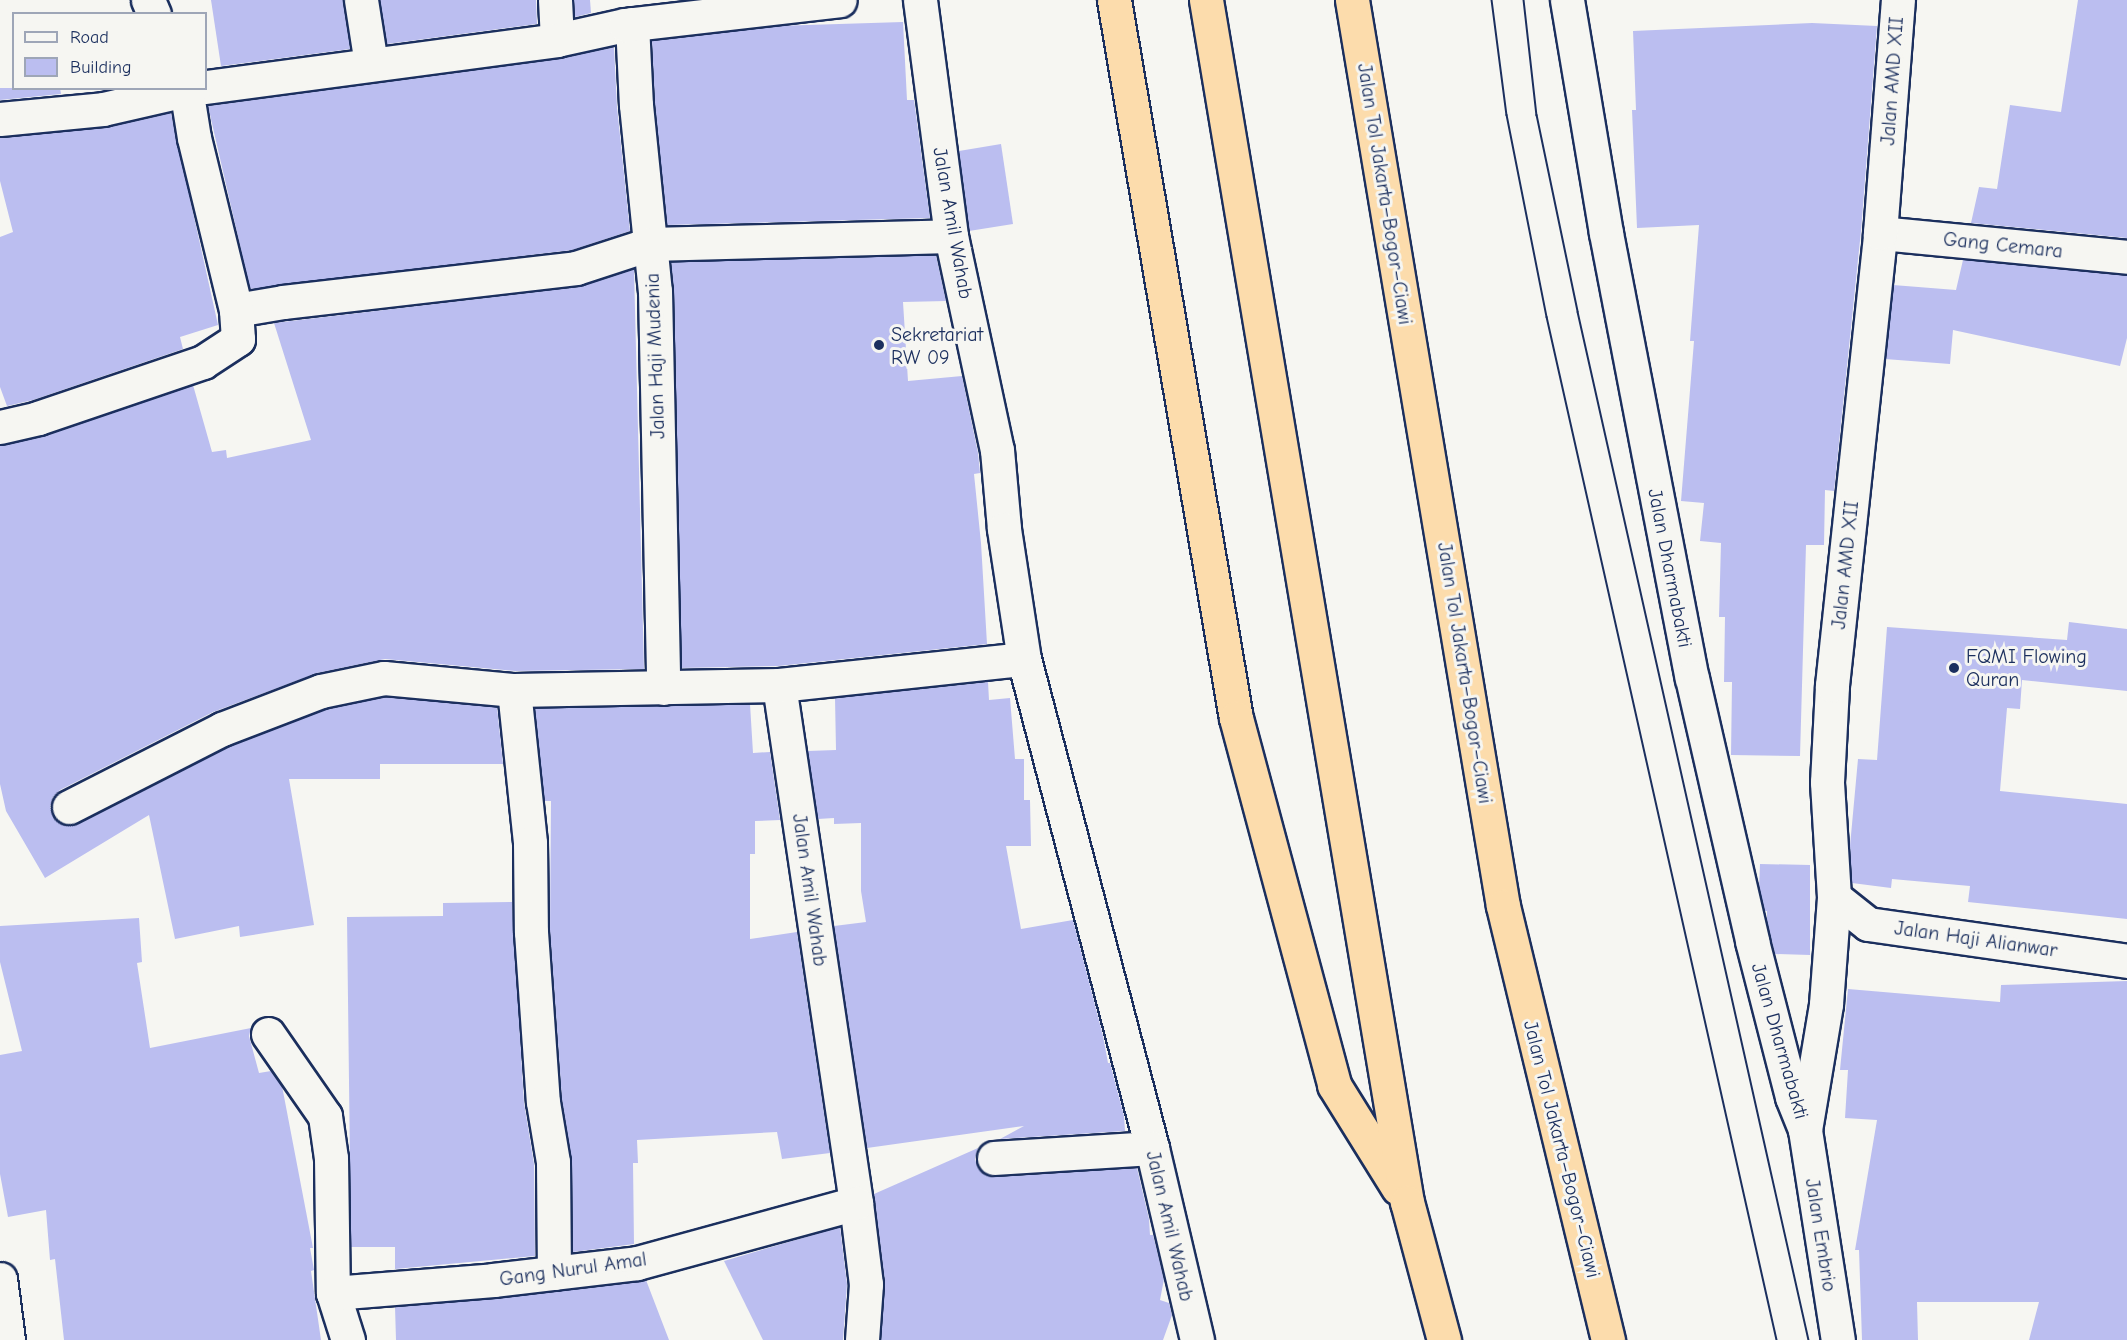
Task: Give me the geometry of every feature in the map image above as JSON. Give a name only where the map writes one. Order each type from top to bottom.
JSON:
[{"type":"highway","points":[[1114,0],[1236,718],[1334,1085],[1407,1202]]},
{"type":"highway","points":[[1206,0],[1407,1202],[1443,1340]]},
{"type":"highway","name":"Jalan Tol Jakarta–Bogor–Ciawi","points":[[1352,0],[1503,906],[1608,1340]]},
{"type":"street","points":[[361,0],[372,64]]},
{"type":"street","points":[[555,0],[557,40]]},
{"type":"street","points":[[207,86],[557,40],[632,24],[840,0]]},
{"type":"street","name":"Jalan Amil Wahab","points":[[920,0],[951,236],[997,450],[1004,529],[1024,659],[1152,1148],[1197,1340]]},
{"type":"street","name":"Jalan Dharmabakti","points":[[1567,0],[1608,244],[1692,678],[1752,941],[1792,1097],[1805,1130]]},
{"type":"street","name":"Jalan AMD XII","points":[[1805,1130],[1826,1004],[1834,897],[1827,782],[1832,685],[1880,233],[1898,0]]},
{"type":"street","name":"Jalan Haji Mudenia","points":[[632,24],[636,105],[655,291],[663,688]]},
{"type":"street","points":[[0,119],[103,109],[184,90]]},
{"type":"street","points":[[0,427],[38,418],[203,362],[238,339],[236,310],[194,138],[193,90]]},
{"type":"street","name":"Gang Cemara","points":[[1880,233],[2127,257]]},
{"type":"street","points":[[236,310],[282,302],[576,268],[650,244],[951,236]]},
{"type":"street","points":[[69,807],[222,729],[321,691],[384,678],[514,690],[779,685],[1024,659]]},
{"type":"street","name":"Jalan Amil Wahab","points":[[779,685],[856,1203],[866,1284],[862,1340]]},
{"type":"street","points":[[514,690],[530,843],[531,932],[543,1102],[553,1162],[554,1273]]},
{"type":"street","name":"Jalan Haji Alianwar","points":[[1834,897],[1868,924],[2127,961]]},
{"type":"street","points":[[268,1034],[324,1116],[331,1158],[333,1293],[348,1340]]},
{"type":"street","name":"Jalan Embrio","points":[[1805,1130],[1838,1340]]},
{"type":"street","points":[[994,1158],[1152,1148]]},
{"type":"street","name":"Gang Nurul Amal","points":[[333,1293],[554,1273],[637,1263],[856,1203]]},
{"type":"street","points":[[0,1279],[8,1340]]},
{"type":"building","points":[[211,0],[343,0],[350,49],[221,66]]},
{"type":"building","points":[[380,0],[536,0],[537,24],[387,44]]},
{"type":"building","points":[[574,0],[590,0],[591,13],[575,17]]},
{"type":"building","points":[[2078,0],[2127,0],[2127,238],[1971,223],[1979,187],[1997,189],[2010,105],[2061,112]]},
{"type":"building","points":[[903,22],[907,100],[914,100],[930,218],[667,225],[655,104],[652,41],[775,26]]},
{"type":"building","points":[[1812,23],[1877,26],[1861,231],[1834,491],[1825,490],[1824,545],[1806,545],[1800,756],[1731,755],[1732,682],[1724,682],[1725,617],[1719,617],[1721,543],[1700,541],[1704,503],[1681,501],[1694,341],[1690,341],[1699,225],[1637,228],[1632,110],[1636,110],[1633,31]]},
{"type":"building","points":[[614,47],[617,107],[630,231],[572,250],[250,289],[208,106],[559,59]]},
{"type":"building","points":[[0,88],[60,90],[61,94],[0,100]]},
{"type":"building","points":[[171,113],[218,325],[180,337],[183,349],[33,400],[7,406],[0,387],[0,237],[13,232],[0,181],[0,137],[105,128]]},
{"type":"building","points":[[1001,144],[1013,224],[969,231],[959,151]]},
{"type":"building","points":[[936,255],[946,301],[903,302],[908,381],[962,376],[980,473],[974,474],[987,644],[778,666],[681,668],[674,291],[671,262]]},
{"type":"building","points":[[1963,260],[2127,275],[2127,338],[2120,366],[1953,330],[1950,364],[1885,359],[1893,285],[1956,290]]},
{"type":"building","points":[[634,269],[644,669],[515,671],[385,659],[317,673],[213,712],[60,790],[53,797],[50,807],[58,822],[67,826],[77,824],[230,746],[326,709],[385,697],[497,707],[503,764],[380,764],[380,779],[289,779],[314,925],[240,937],[239,926],[175,939],[149,815],[45,878],[6,811],[0,784],[0,445],[44,436],[193,385],[212,452],[226,450],[227,458],[311,440],[274,323],[578,287]]},
{"type":"building","points":[[2069,622],[2127,629],[2127,691],[2022,680],[2020,709],[2007,708],[2000,791],[2127,804],[2127,919],[1968,902],[1970,886],[1892,879],[1891,888],[1852,883],[1850,846],[1858,759],[1877,760],[1887,627],[2067,640]]},
{"type":"building","points":[[988,682],[989,700],[1010,698],[1015,759],[1024,759],[1024,800],[1030,800],[1031,846],[1006,846],[1021,929],[1073,920],[1108,1063],[1110,1063],[1124,1116],[1125,1131],[1000,1139],[1024,1126],[867,1148],[834,926],[866,922],[861,891],[861,823],[834,824],[834,818],[818,819],[808,751],[836,750],[835,698]]},
{"type":"building","points":[[750,704],[753,753],[770,752],[780,820],[755,821],[755,854],[750,854],[750,939],[797,932],[830,1153],[782,1159],[777,1132],[637,1140],[638,1163],[633,1163],[634,1244],[573,1252],[572,1162],[562,1100],[550,931],[551,801],[544,801],[535,708]]},
{"type":"building","points":[[1760,864],[1810,865],[1810,955],[1775,954],[1767,922],[1767,911],[1764,911],[1759,888]]},
{"type":"building","points":[[512,902],[524,1103],[534,1164],[535,1256],[395,1269],[395,1247],[351,1247],[347,917],[443,916],[443,903]]},
{"type":"building","points":[[139,918],[142,962],[137,963],[150,1048],[251,1028],[249,1036],[259,1073],[271,1071],[282,1086],[313,1248],[310,1248],[314,1270],[311,1271],[321,1340],[64,1340],[55,1259],[50,1260],[46,1210],[8,1217],[0,1174],[0,1055],[22,1051],[0,962],[0,926]]},
{"type":"building","points":[[2127,981],[2127,1340],[2029,1340],[2039,1302],[1917,1302],[1918,1340],[1862,1340],[1859,1250],[1855,1250],[1877,1120],[1845,1118],[1848,1070],[1840,1070],[1848,989],[2000,1002],[2001,985]]},
{"type":"building","points":[[978,1148],[975,1159],[978,1168],[985,1174],[995,1177],[1137,1168],[1149,1219],[1150,1235],[1153,1235],[1164,1279],[1160,1300],[1169,1303],[1172,1315],[1163,1340],[881,1340],[885,1282],[874,1194]]},
{"type":"building","points":[[840,1227],[847,1284],[843,1340],[763,1340],[724,1261]]},
{"type":"building","points":[[646,1280],[669,1340],[396,1340],[395,1307],[495,1299]]},
{"type":"tram line","points":[[1492,0],[1507,115],[1547,317],[1777,1340]]},
{"type":"tram line","points":[[1524,0],[1537,115],[1578,312],[1809,1340]]},
{"type":"place","name":"Sekretariat RW 09","points":[[879,345]]},
{"type":"place","name":"FQMI Flowing Quran","points":[[1954,668]]}]
